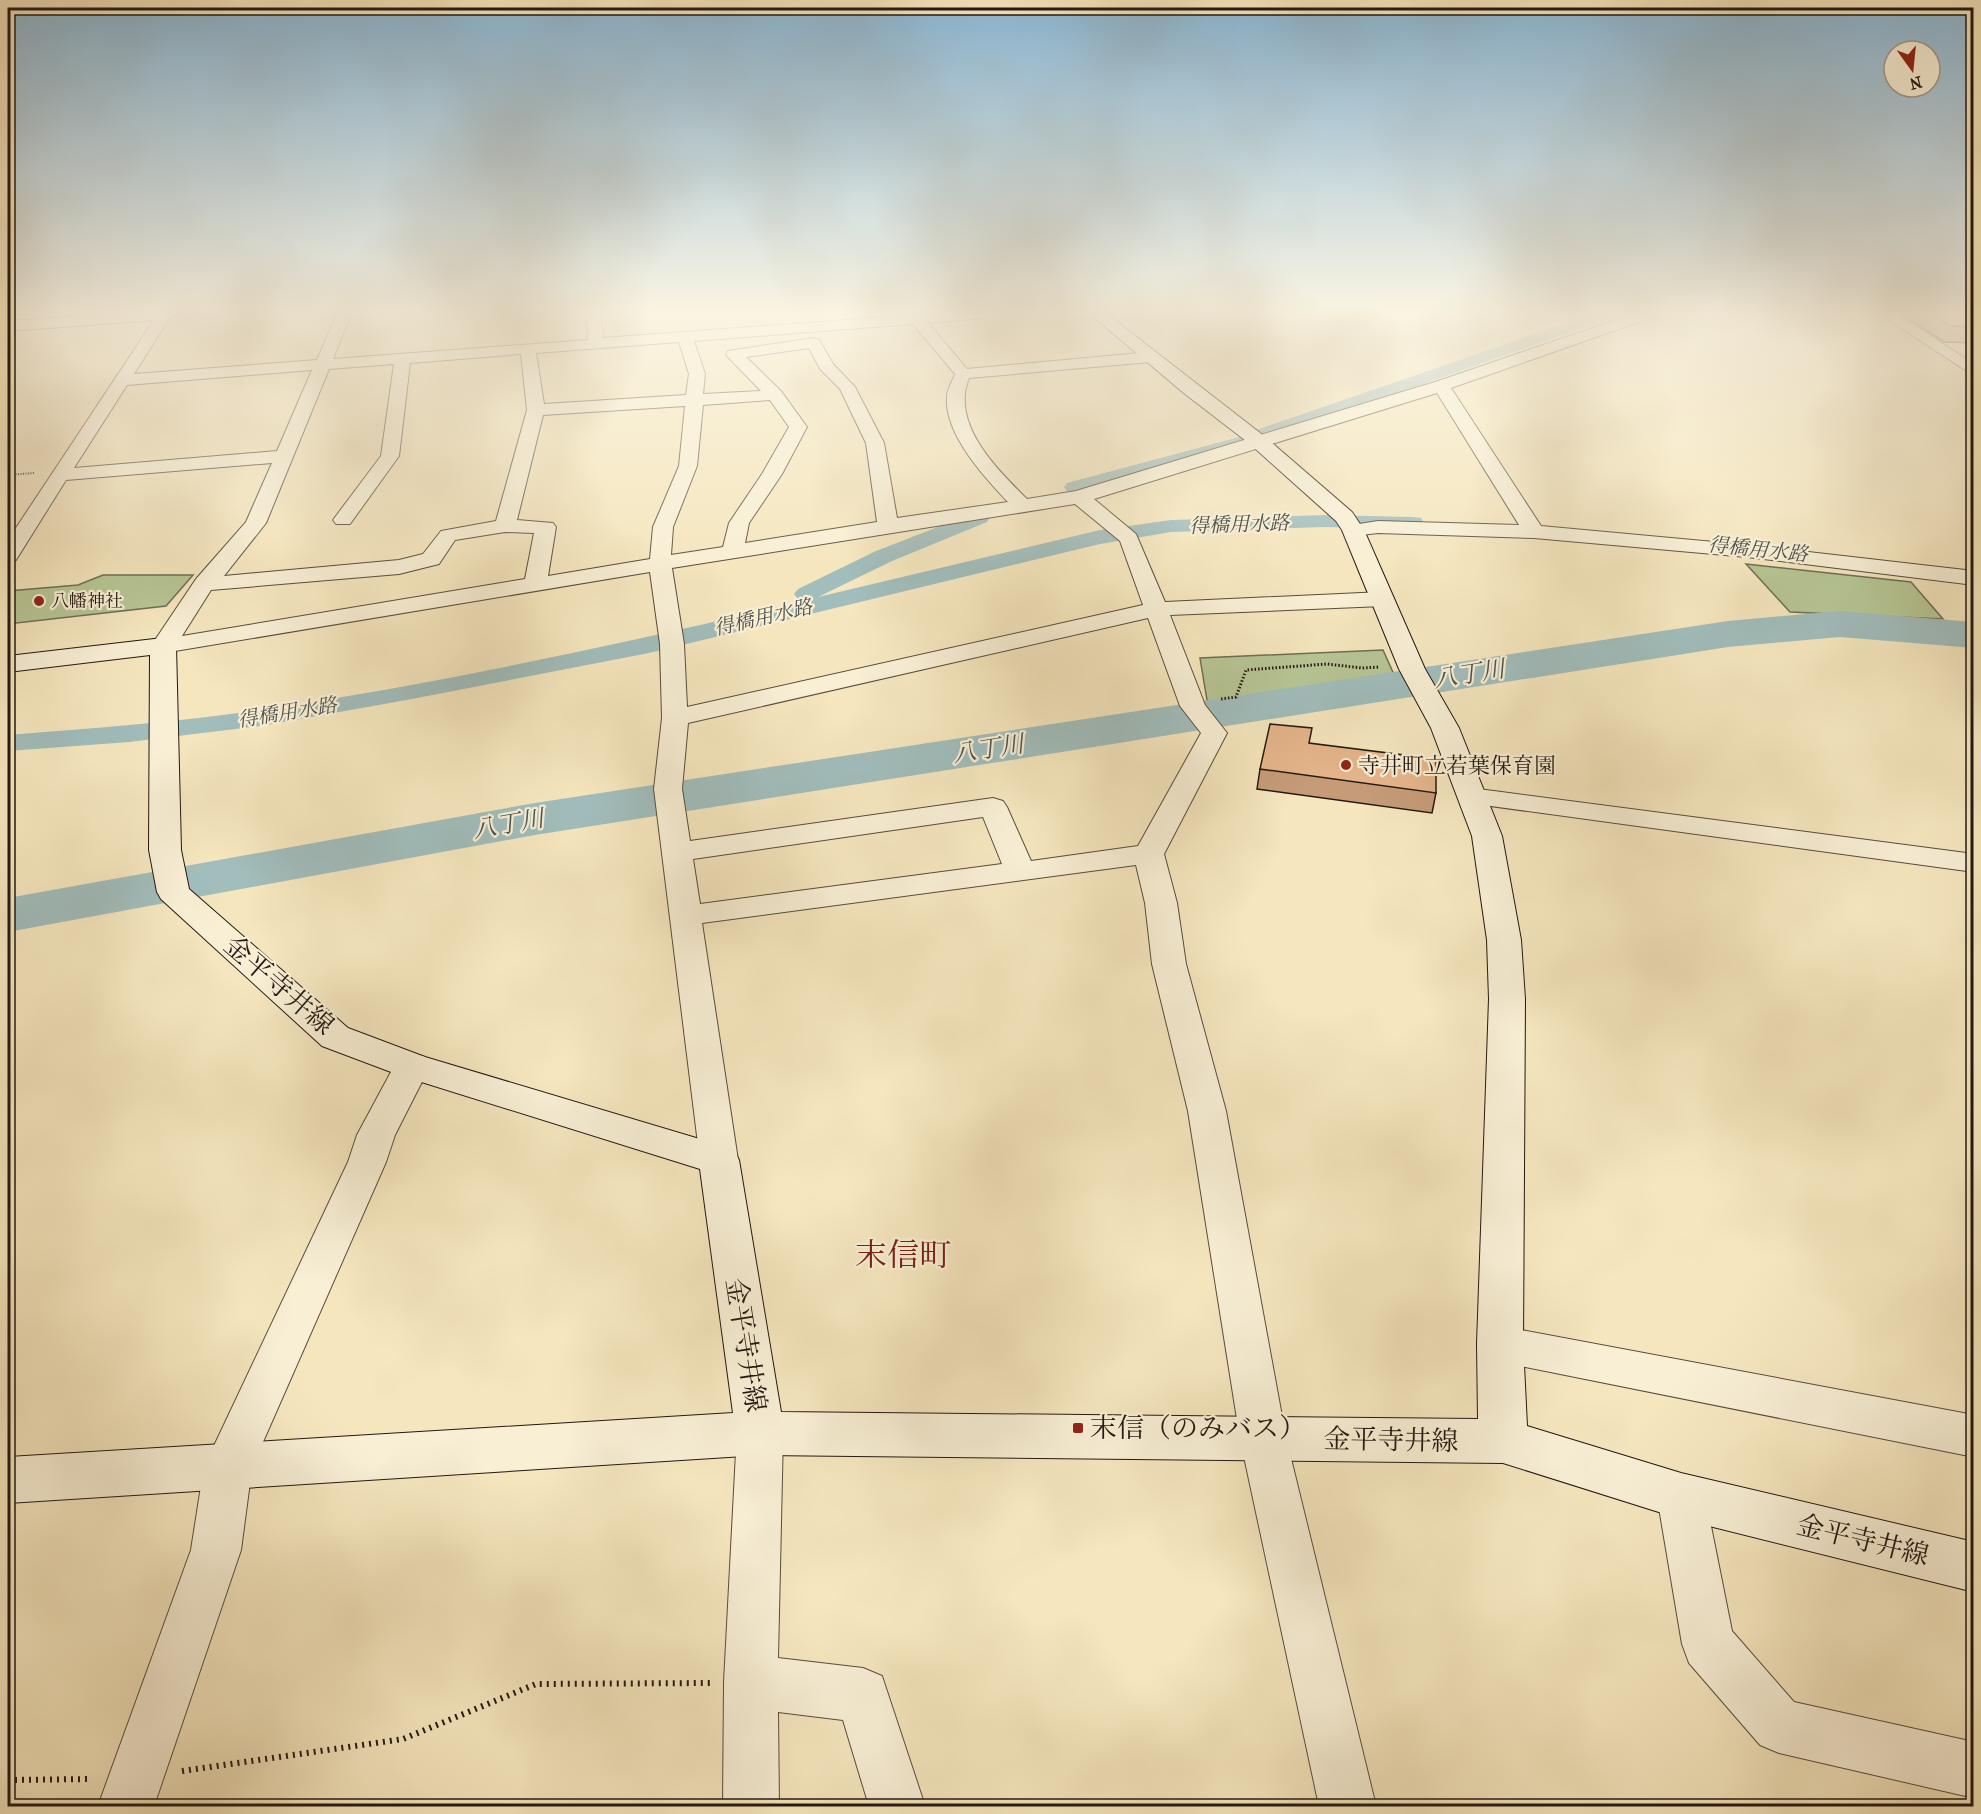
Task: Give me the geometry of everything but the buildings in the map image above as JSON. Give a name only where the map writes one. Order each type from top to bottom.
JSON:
[{"type":"street","points":[[8,555],[110,399]]},
{"type":"street","points":[[163,646],[204,584],[256,523],[310,399]]},
{"type":"street","points":[[343,520],[390,456],[398,399]]},
{"type":"street","points":[[505,526],[536,410],[535,399]]},
{"type":"street","points":[[536,410],[726,399]]},
{"type":"street","points":[[732,552],[739,523],[772,474],[798,428],[778,399]]},
{"type":"street","points":[[853,399],[875,443],[888,526]]},
{"type":"street","points":[[955,399],[957,418],[972,445],[998,482],[1022,505]]},
{"type":"street","points":[[1204,399],[1255,439],[1348,524],[1416,677],[1445,728],[1487,836],[1504,939],[1507,999],[1500,1344],[1503,1441]]},
{"type":"street","points":[[8,664],[163,646],[660,563],[1078,497],[1255,439],[1397,399]]},
{"type":"street","points":[[1449,399],[1534,532]]},
{"type":"street","points":[[694,401],[688,466],[663,527],[660,563],[671,638],[675,718],[669,800],[719,1160]]},
{"type":"street","points":[[59,475],[285,456]]},
{"type":"street","points":[[1078,497],[1124,533],[1200,714],[1149,854],[1161,903],[1169,964],[1207,1111],[1263,1438],[1348,1806]]},
{"type":"street","points":[[1348,524],[1534,532],[1747,551],[1974,578]]},
{"type":"street","points":[[204,584],[399,567],[431,560],[448,536],[505,526],[546,527],[535,584]]},
{"type":"street","points":[[675,718],[1155,609],[1383,599]]},
{"type":"street","name":"金平寺井線","points":[[163,646],[169,871],[335,1037],[412,1066],[719,1160],[760,1433],[1503,1441],[1681,1496],[1974,1567]]},
{"type":"street","points":[[1470,796],[1974,863]]},
{"type":"street","points":[[676,852],[993,807],[1020,872]]},
{"type":"street","points":[[685,916],[1149,854]]},
{"type":"street","points":[[130,1792],[216,1550],[228,1467],[367,1162],[376,1135],[412,1066]]},
{"type":"street","points":[[1500,1344],[1974,1436]]},
{"type":"street","points":[[8,1480],[760,1433],[751,1683],[751,1806]]},
{"type":"street","points":[[1681,1496],[1708,1644],[1779,1726],[1974,1770]]},
{"type":"street","points":[[751,1683],[863,1695],[897,1806]]},
{"type":"path","points":[[1200,714],[1236,698],[1246,670],[1327,664],[1416,677]]},
{"type":"path","points":[[8,1780],[130,1792],[403,1739],[536,1684],[751,1683]]},
{"type":"green space","points":[[1746,564],[1911,582],[1943,619],[1790,612]]},
{"type":"green space","points":[[103,575],[193,575],[166,606],[8,624],[8,591],[78,585]]},
{"type":"green space","points":[[1383,650],[1396,679],[1208,706],[1200,658]]},
{"type":"waterway","points":[[1263,434],[1365,399]]},
{"type":"waterway","points":[[1074,487],[1239,443]]},
{"type":"waterway","points":[[806,594],[884,556],[979,517]]},
{"type":"waterway","name":"得橋用水路","points":[[8,743],[129,734],[261,718],[412,691],[649,645],[1100,537],[1171,526],[1325,521],[1413,523]]},
{"type":"waterway","name":"八丁川","points":[[8,915],[535,819],[1728,634],[1840,624],[1974,635]]},
{"type":"place","name":"八幡神社","points":[[39,601]]},
{"type":"place","name":"寺井町立若葉保育園","points":[[1346,765]]},
{"type":"place","name":"末信（のみバス）","points":[[1078,1428]]},
{"type":"district","name":"末信町","points":[[903,1255]]}]
